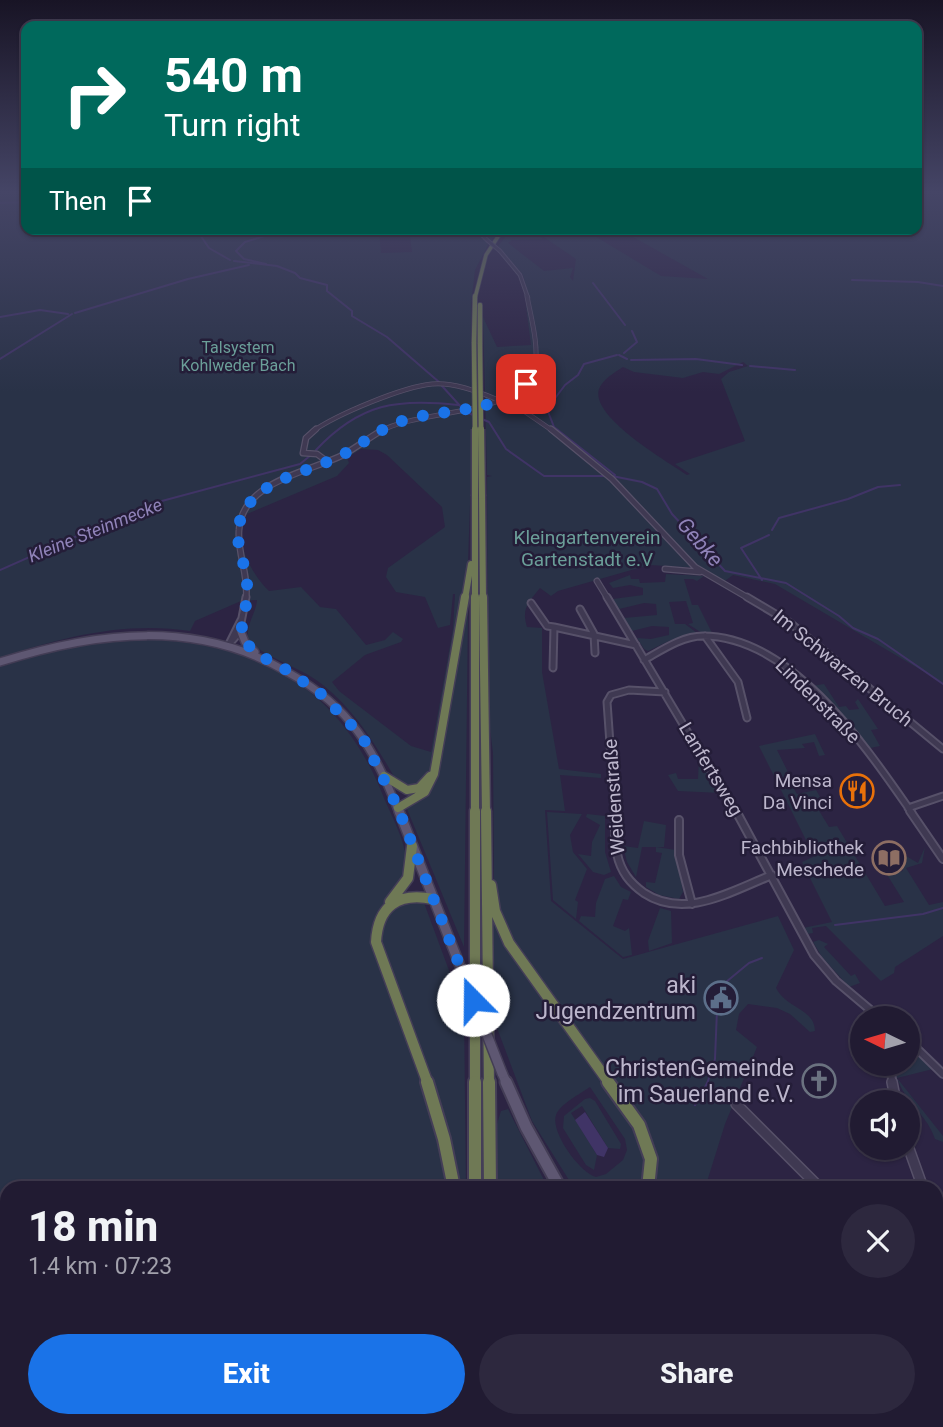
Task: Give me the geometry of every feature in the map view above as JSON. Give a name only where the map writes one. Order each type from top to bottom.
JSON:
[{"type":"highway","points":[[489,260],[483,273],[477,344],[490,1181]]},
{"type":"highway","points":[[475,1181],[475,555],[478,496]]},
{"type":"highway","points":[[398,808],[425,792],[433,779],[470,565],[475,555]]},
{"type":"highway","points":[[384,776],[398,789],[412,791],[426,782],[438,757]]},
{"type":"highway","points":[[485,802],[491,891],[499,925],[509,943],[636,1120],[651,1159],[649,1181]]},
{"type":"highway","points":[[412,846],[408,878],[386,906],[376,926],[379,951],[428,1085],[444,1139],[453,1181]]},
{"type":"highway","points":[[386,906],[408,897],[433,899]]},
{"type":"main road","points":[[241,632],[245,642],[258,655]]},
{"type":"main road","points":[[0,662],[75,641],[126,634],[180,635],[229,644],[258,655],[300,679],[339,710],[362,736],[384,776],[502,1073],[526,1127],[556,1181]]},
{"type":"street","points":[[229,644],[241,632],[247,586],[237,533],[244,512],[258,495],[397,423],[475,408],[505,398],[530,379],[536,360],[525,285],[508,260]]},
{"type":"street","points":[[328,461],[317,454],[303,453],[304,443],[310,433],[331,421],[409,390],[440,384],[496,399]]},
{"type":"street","name":"Im Schwarzen Bruch","points":[[505,398],[538,418],[612,479],[688,561],[702,572],[789,622],[943,750]]},
{"type":"street","name":"Im Schwarzen Bruch","points":[[665,569],[702,572]]},
{"type":"street","name":"Lanfertsweg","points":[[597,581],[716,775],[805,940],[823,968],[864,1006]]},
{"type":"street","points":[[531,603],[545,624],[636,645]]},
{"type":"street","points":[[580,608],[594,634],[596,653]]},
{"type":"street","points":[[229,644],[243,618]]},
{"type":"street","points":[[553,668],[554,627]]},
{"type":"street","points":[[705,636],[738,682],[747,718]]},
{"type":"street","name":"Lindenstraße","points":[[644,660],[680,641],[705,636],[738,640],[755,646],[797,676],[863,745],[943,859]]},
{"type":"street","name":"Weidenstraße","points":[[665,692],[621,691],[607,700],[614,781],[616,851],[627,878],[646,895],[667,904],[692,904],[772,875]]},
{"type":"street","points":[[908,808],[943,796]]},
{"type":"street","points":[[679,820],[679,855],[692,904]]},
{"type":"street","points":[[920,1052],[943,1074]]},
{"type":"street","points":[[736,1104],[813,1181]]},
{"type":"street","points":[[913,1160],[920,1181]]},
{"type":"green space","name":"Talsystem Kohlweder Bach","points":[[0,260],[480,260],[475,270],[471,305],[473,418],[468,563],[436,755],[428,777],[413,788],[399,785],[366,732],[335,696],[314,679],[265,653],[248,640],[248,629],[257,600],[241,601],[195,621],[190,631],[166,628],[118,630],[46,644],[0,658]],"holes":[[[361,449],[378,450],[387,455],[442,507],[445,527],[388,568],[386,577],[396,592],[425,597],[438,628],[450,625],[455,594],[453,629],[431,752],[411,746],[339,691],[332,682],[365,655],[403,639],[393,632],[385,640],[366,645],[336,609],[320,607],[301,587],[269,591],[250,565],[242,544],[242,523],[247,514],[337,476],[349,463],[347,458]]]},
{"type":"green space","name":"Kleingartenverein Gartenstadt e.V","points":[[510,260],[529,260],[544,271],[573,268],[570,277],[573,281],[576,260],[634,260],[661,276],[708,279],[673,260],[943,260],[943,683],[775,584],[733,575],[725,581],[701,568],[649,565],[558,591],[551,596],[540,588],[529,601],[525,615],[527,627],[542,628],[542,672],[559,769],[601,774],[601,778],[560,775],[565,811],[545,810],[551,901],[623,959],[778,916],[794,950],[776,988],[787,1001],[814,1023],[815,1031],[810,1032],[790,1014],[777,1008],[748,1004],[739,1014],[736,1030],[757,1047],[725,1124],[707,1181],[653,1181],[653,1147],[647,1128],[510,941],[500,921],[494,882],[493,753],[488,713],[487,477],[492,476],[487,475],[483,317],[497,347],[531,345],[526,306],[531,305],[523,275]],"holes":[[[743,362],[748,366],[729,372],[721,379],[745,441],[675,464],[690,474],[687,475],[632,437],[606,412],[599,400],[601,385],[623,367],[634,372],[683,378],[703,372],[719,374]]]},
{"type":"green space","points":[[666,574],[704,576],[697,581],[684,579],[692,605],[698,605],[712,633],[702,633],[688,624],[693,623],[686,601],[669,602],[675,624],[685,624],[697,633],[669,641],[648,651],[637,638],[651,639],[669,635],[669,627],[652,626],[632,631],[624,618],[657,615],[656,604],[644,603],[619,609],[613,599],[643,595],[643,588],[630,585],[613,588],[609,583],[630,575],[631,579],[639,579],[640,583],[665,582]]},
{"type":"green space","points":[[466,612],[464,947],[407,809],[438,771]]},
{"type":"green space","points":[[128,639],[172,641],[213,647],[250,658],[284,674],[315,696],[342,723],[365,757],[399,832],[407,868],[402,881],[375,923],[373,933],[438,1132],[448,1181],[0,1181],[0,667],[31,657]]},
{"type":"green space","points":[[824,684],[839,707],[859,709],[855,702],[858,699],[878,729],[871,730],[880,746],[870,748],[812,686]]},
{"type":"green space","points":[[815,734],[825,755],[819,756],[814,742],[802,744],[805,748],[777,750],[788,772],[785,774],[797,794],[816,790],[826,807],[818,809],[829,827],[837,826],[885,906],[904,902],[873,852],[878,851],[892,873],[903,871],[891,848],[896,847],[899,852],[918,863],[925,847],[922,863],[906,868],[929,905],[943,902],[943,936],[895,967],[894,973],[881,981],[826,926],[812,928],[813,933],[807,934],[803,928],[832,922],[802,862],[813,857],[812,852],[759,746]]},
{"type":"green space","points":[[699,759],[721,793],[678,791],[668,775],[676,773],[678,779],[698,779]]},
{"type":"green space","points":[[547,812],[582,814],[570,835],[573,852],[587,869],[575,900],[578,902],[576,919],[553,900]]},
{"type":"green space","points":[[587,814],[605,816],[605,852],[611,872],[604,875],[593,872],[578,854],[591,856],[592,842],[600,825],[586,817]]},
{"type":"green space","points":[[644,821],[666,825],[664,847],[642,847],[636,877],[627,862],[623,846],[638,848]]},
{"type":"green space","points":[[656,847],[676,850],[683,892],[679,899],[659,895],[646,887],[646,882],[655,883],[662,853],[656,852]]},
{"type":"green space","points":[[614,876],[621,887],[631,892],[628,900],[623,899],[613,926],[625,931],[629,928],[632,955],[623,957],[579,921],[581,916],[595,917],[596,903],[605,879]]},
{"type":"green space","points":[[423,900],[464,1011],[466,1181],[456,1181],[381,946],[380,923],[392,906]]},
{"type":"green space","points":[[660,908],[671,911],[672,943],[649,951],[648,941]]},
{"type":"green space","points":[[492,918],[506,945],[631,1116],[646,1154],[644,1181],[570,1181],[532,1121],[494,1020]],"holes":[[[590,1087],[625,1139],[627,1150],[623,1160],[606,1174],[596,1177],[589,1174],[568,1151],[557,1131],[555,1122],[558,1111]]]},
{"type":"green space","points":[[819,940],[828,944],[824,947],[851,976],[855,974],[860,983],[849,987],[822,957],[813,942]]},
{"type":"green space","points":[[920,1058],[933,1069],[920,1072]]},
{"type":"green space","points":[[590,1098],[595,1101],[621,1144],[620,1149],[608,1148],[582,1106],[571,1113],[597,1155],[594,1170],[586,1165],[563,1128],[564,1116]]},
{"type":"green space","points":[[920,1107],[943,1136],[943,1142],[935,1139],[920,1113]]},
{"type":"green space","points":[[508,1109],[544,1181],[498,1181],[496,1127],[501,1111]]},
{"type":"shaded area","points":[[585,1112],[608,1148],[604,1157],[597,1155],[575,1120]]},
{"type":"waterway","points":[[247,260],[266,264]]},
{"type":"waterway","points":[[234,261],[277,266],[295,273],[300,278],[327,285],[327,291],[352,311],[352,316],[387,337],[439,382]]},
{"type":"waterway","points":[[75,313],[188,279],[249,265]]},
{"type":"waterway","points":[[852,280],[918,282],[943,286]]},
{"type":"waterway","points":[[593,283],[625,325]]},
{"type":"waterway","points":[[0,317],[40,310],[68,314]]},
{"type":"waterway","points":[[0,359],[72,314]]},
{"type":"waterway","points":[[624,353],[637,342],[632,331]]},
{"type":"waterway","points":[[615,475],[554,427],[547,409],[565,385],[578,375],[584,364],[617,355]]},
{"type":"waterway","points":[[619,355],[627,359]]},
{"type":"waterway","points":[[631,360],[696,359],[742,365]]},
{"type":"waterway","points":[[750,366],[795,370]]},
{"type":"waterway","name":"Gebke","points":[[442,386],[462,408]]},
{"type":"waterway","name":"Kleine Steinmecke","points":[[316,450],[348,422],[381,407],[417,402],[458,405]]},
{"type":"waterway","name":"Gebke","points":[[466,412],[489,422],[506,449],[544,476],[606,476]]},
{"type":"waterway","name":"Kleine Steinmecke","points":[[0,570],[147,505],[300,464],[311,455]]},
{"type":"waterway","name":"Gebke","points":[[612,476],[642,482],[657,489],[672,514],[725,571],[761,578]]},
{"type":"waterway","points":[[772,530],[779,518],[848,499],[878,487],[900,485]]},
{"type":"waterway","points":[[761,578],[741,548],[769,535]]},
{"type":"waterway","name":"Gebke","points":[[761,578],[786,583],[839,616],[853,628],[878,639],[943,684]]},
{"type":"waterway","points":[[835,925],[923,914],[943,908]]},
{"type":"waterway","points":[[726,982],[749,963],[762,958]]},
{"type":"waterway","points":[[707,1083],[715,1059],[717,1010]]},
{"type":"waterway","points":[[695,1105],[707,1083]]},
{"type":"place","name":"Mensa Da Vinci","points":[[857,791]]},
{"type":"place","name":"Fachbibliothek Meschede","points":[[889,858]]},
{"type":"place","name":"aki Jugendzentrum","points":[[721,998]]},
{"type":"place","name":"ChristenGemeinde im Sauerland e.V.","points":[[819,1081]]},
{"type":"route","points":[[473,1000],[398,808],[362,736],[320,693],[279,665],[258,655],[243,639],[241,632],[247,586],[237,533],[242,516],[251,502],[282,480],[341,456],[397,423],[491,404],[512,395],[526,384]]}]
